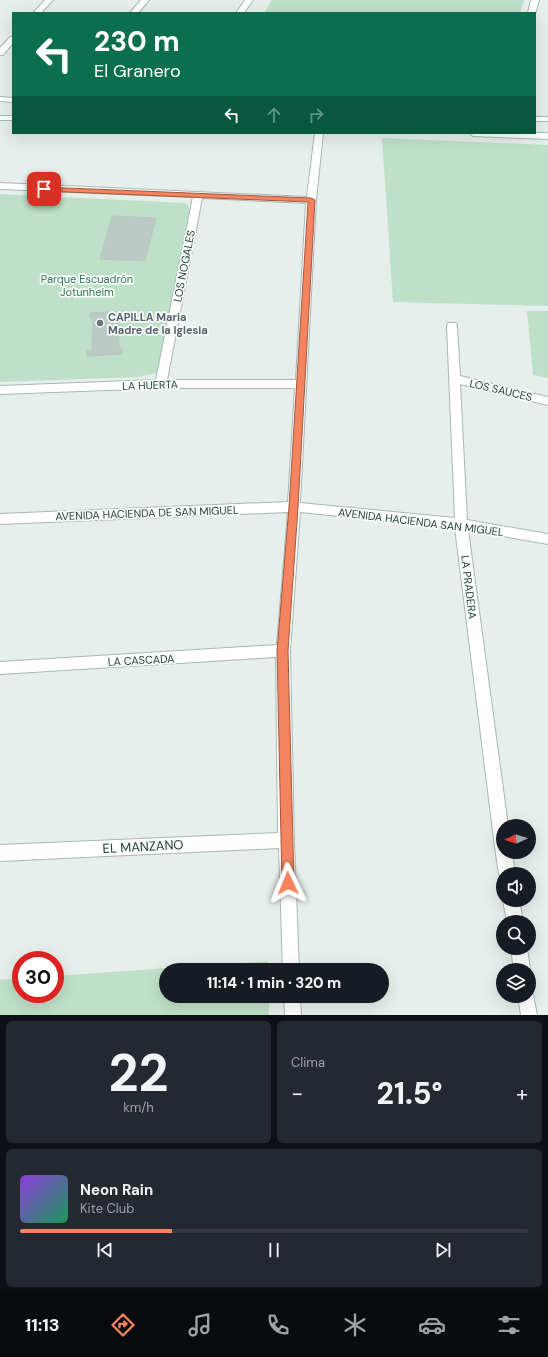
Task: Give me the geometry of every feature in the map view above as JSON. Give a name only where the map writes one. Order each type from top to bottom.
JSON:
[{"type":"street","points":[[38,12],[48,0]]},
{"type":"street","points":[[135,12],[145,0]]},
{"type":"street","points":[[241,12],[249,0]]},
{"type":"street","points":[[532,12],[536,0]]},
{"type":"street","points":[[0,53],[12,40]]},
{"type":"street","points":[[0,99],[12,100]]},
{"type":"street","points":[[0,118],[12,118]]},
{"type":"street","points":[[536,119],[548,119]]},
{"type":"street","points":[[291,963],[286,840],[282,651],[294,507],[311,200],[319,134]]},
{"type":"street","points":[[498,134],[548,136]]},
{"type":"street","points":[[0,186],[311,200]]},
{"type":"street","name":"LOS NOGALES","points":[[161,384],[198,196]]},
{"type":"street","name":"LA PRADERA","points":[[452,326],[461,524],[499,819]]},
{"type":"street","name":"LOS SAUCES","points":[[454,379],[548,401]]},
{"type":"street","name":"LA HUERTA","points":[[0,390],[161,384],[301,384]]},
{"type":"street","name":"AVENIDA HACIENDA SAN MIGUEL","points":[[294,507],[461,524],[548,539]]},
{"type":"street","name":"AVENIDA HACIENDA DE SAN MIGUEL","points":[[0,519],[294,507]]},
{"type":"street","name":"LA CASCADA","points":[[0,668],[282,651]]},
{"type":"street","name":"EL MANZANO","points":[[0,853],[286,840]]},
{"type":"street","points":[[292,1003],[293,1015]]},
{"type":"street","points":[[527,1003],[529,1015]]},
{"type":"green space","points":[[272,0],[524,0],[520,12],[265,12]]},
{"type":"green space","points":[[382,138],[548,145],[548,306],[393,302]]},
{"type":"green space","name":"Parque Escuadrón Jotunheim","points":[[0,194],[185,203],[189,207],[191,210],[159,368],[156,373],[139,377],[0,382]]},
{"type":"green space","points":[[527,311],[548,311],[548,378],[533,375]]},
{"type":"green space","points":[[268,961],[268,963],[240,963]]},
{"type":"green space","points":[[159,969],[159,1003],[269,1003],[269,1015],[0,1015],[0,980],[12,979],[12,1003],[64,1003],[64,975]]},
{"type":"building","points":[[112,216],[156,218],[145,261],[100,259]]},
{"type":"building","points":[[123,311],[123,315],[119,315],[119,348],[122,348],[122,354],[87,356],[87,351],[92,350],[93,318],[90,318],[90,313]]},
{"type":"place","name":"CAPILLA Maria Madre de la Iglesia","points":[[100,323]]},
{"type":"route","points":[[44,189],[311,200],[294,507],[282,651],[288,883]]}]
